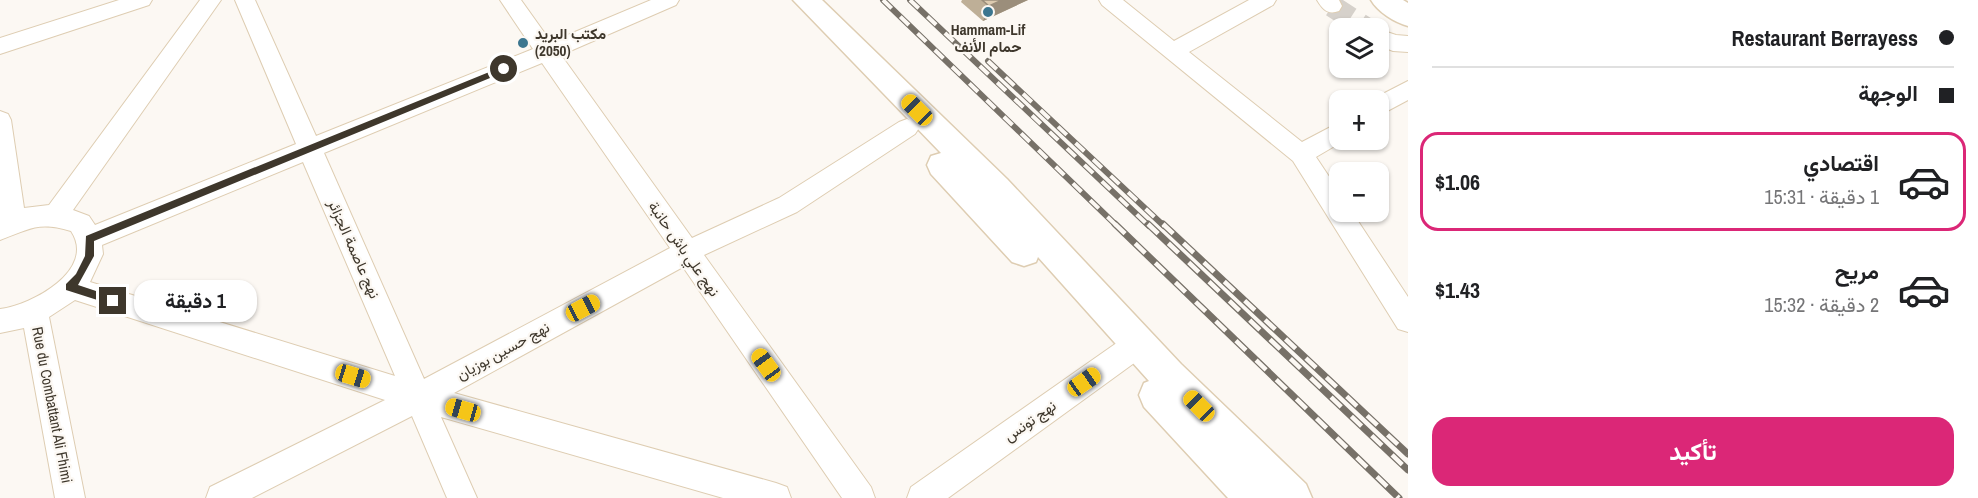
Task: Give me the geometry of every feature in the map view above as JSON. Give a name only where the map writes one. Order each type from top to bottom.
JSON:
[{"type":"main road","points":[[782,0],[1129,350],[1292,498]]},
{"type":"main road","points":[[806,0],[996,188],[1129,350],[1255,498]]},
{"type":"main road","points":[[1384,0],[1408,16]]},
{"type":"street","points":[[0,46],[142,0]]},
{"type":"street","points":[[56,215],[211,0]]},
{"type":"street","name":"نهج عاصمة الجزائر","points":[[245,0],[462,498]]},
{"type":"street","name":"نهج علي باش حانبة","points":[[510,0],[860,498]]},
{"type":"street","points":[[89,239],[633,17],[669,0]]},
{"type":"street","points":[[1109,0],[1301,154],[1408,320]]},
{"type":"street","points":[[1172,52],[1266,0]]},
{"type":"street","points":[[1389,41],[1408,44]]},
{"type":"street","points":[[1389,100],[1408,89]]},
{"type":"street","points":[[0,120],[7,226],[39,214],[56,215],[80,223],[89,239],[90,256],[80,277],[60,297],[35,312],[0,321]]},
{"type":"street","name":"نهج حسين بوزيان","points":[[221,498],[419,397],[686,252],[788,205],[907,128]]},
{"type":"street","points":[[1301,154],[1329,137]]},
{"type":"street","points":[[70,287],[419,397],[776,498]]},
{"type":"street","name":"Rue du Combattant Ali Fhimi","points":[[35,312],[70,498]]},
{"type":"street","name":"نهج تونس","points":[[922,498],[1129,350]]},
{"type":"building","points":[[982,0],[1002,0],[989,6]]},
{"type":"tunnel","points":[[1332,6],[1351,18]]},
{"type":"railway","points":[[883,0],[1117,226]]},
{"type":"railway","points":[[910,0],[1149,226]]},
{"type":"railway","points":[[988,61],[1164,226]]},
{"type":"railway","points":[[1115,224],[1399,498]]},
{"type":"railway","points":[[1148,224],[1408,470]]},
{"type":"railway","points":[[1163,224],[1408,454]]},
{"type":"place","name":"Hammam-Lif حمام الأنف","points":[[988,12]]},
{"type":"place","name":"مكتب البريد (2050)","points":[[523,43]]},
{"type":"route","points":[[113,301],[70,287],[80,277],[90,256],[89,239],[504,69]]}]
